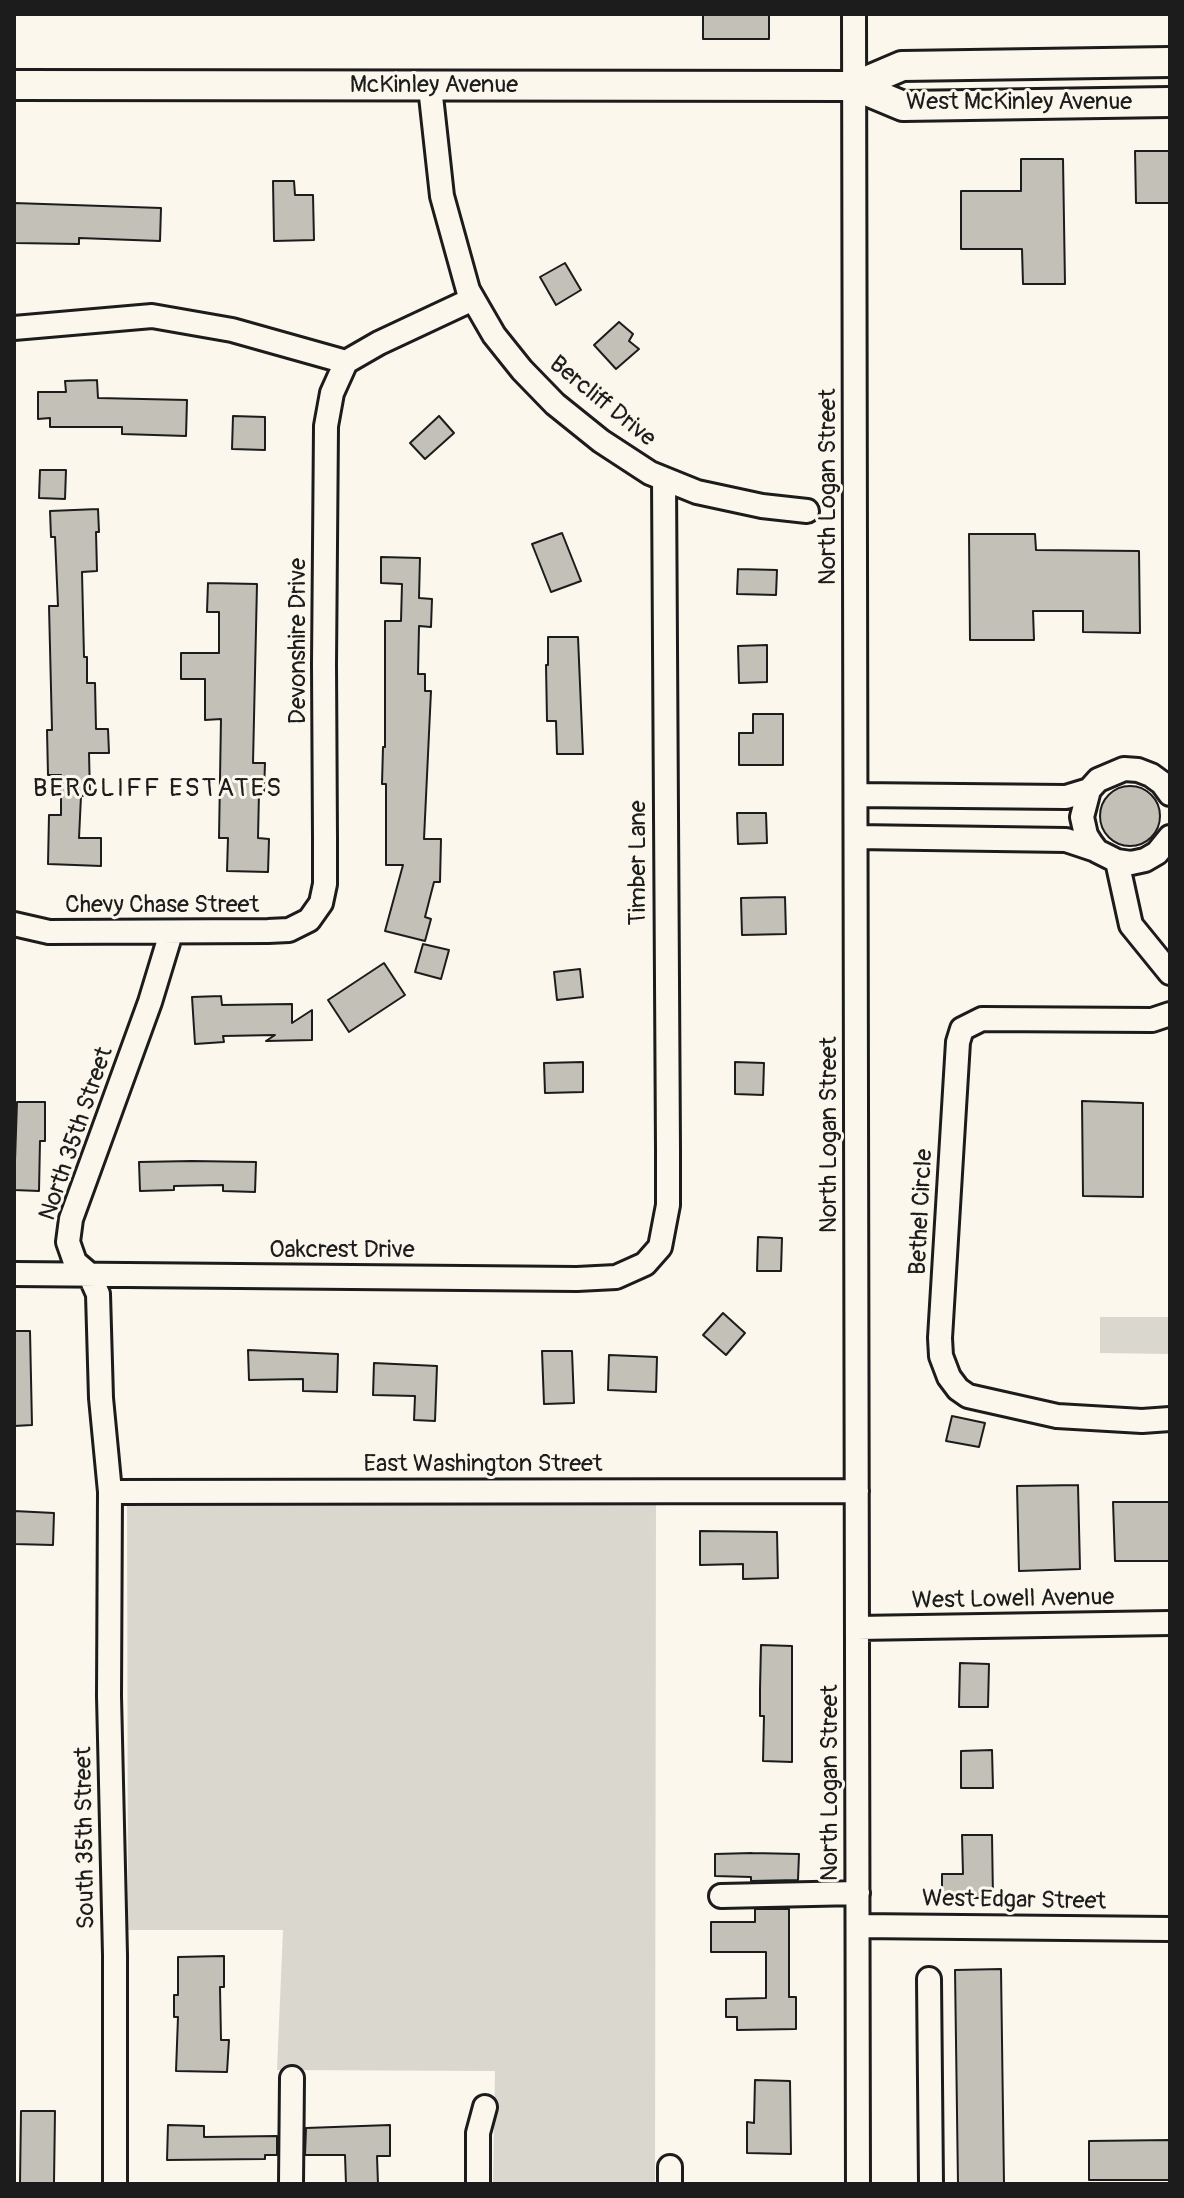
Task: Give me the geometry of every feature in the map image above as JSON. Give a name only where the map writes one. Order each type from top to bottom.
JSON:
[{"type":"main road","name":"West McKinley Avenue","points":[[855,86],[902,66],[1170,62]]},
{"type":"main road","name":"McKinley Avenue","points":[[14,85],[855,86]]},
{"type":"main road","name":"West McKinley Avenue","points":[[855,86],[903,106],[1170,102]]},
{"type":"street","name":"North Logan Street","points":[[854,14],[858,2184]]},
{"type":"street","name":"Bercliff Drive","points":[[430,87],[442,196],[454,246],[473,299],[494,335],[522,370],[555,404],[601,441],[650,473],[697,492],[762,506],[807,511]]},
{"type":"street","points":[[14,328],[152,316],[232,330],[346,362],[473,299]]},
{"type":"street","name":"Devonshire Drive","points":[[309,920],[321,903],[325,884],[326,426],[332,393],[346,362]]},
{"type":"street","name":"Timber Lane","points":[[660,1247],[668,1205],[664,479]]},
{"type":"street","points":[[1097,851],[1086,835],[1082,817],[1089,790],[1098,780],[1124,769],[1138,770],[1167,784]]},
{"type":"street","points":[[856,795],[1066,797],[1089,790]]},
{"type":"street","points":[[856,837],[1066,840],[1117,861],[1131,863],[1157,853],[1170,837]]},
{"type":"street","points":[[1117,861],[1131,925],[1170,973]]},
{"type":"street","name":"Chevy Chase Street","points":[[14,924],[49,932],[171,933],[289,930],[309,920]]},
{"type":"street","name":"North 35th Street","points":[[110,1492],[101,1398],[98,1294],[89,1274],[75,1262],[68,1242],[71,1219],[150,1002],[171,933]]},
{"type":"street","name":"Bethel Circle","points":[[1170,1014],[1152,1020],[982,1019],[962,1029],[958,1042],[940,1338],[941,1356],[949,1377],[968,1396],[1057,1416],[1142,1421],[1170,1419]]},
{"type":"street","name":"Oakcrest Drive","points":[[14,1274],[577,1279],[616,1277],[645,1264],[660,1247]]},
{"type":"street","name":"East Washington Street","points":[[110,1492],[857,1491]]},
{"type":"street","name":"South 35th Street","points":[[110,1492],[109,1696],[115,1955],[115,2184]]},
{"type":"street","name":"West Lowell Avenue","points":[[857,1628],[1170,1623]]},
{"type":"street","points":[[721,1896],[858,1893]]},
{"type":"street","name":"West Edgar Street","points":[[858,1926],[1170,1929]]},
{"type":"street","points":[[929,1979],[931,2184]]},
{"type":"street","points":[[291,2184],[292,2078]]},
{"type":"street","points":[[478,2184],[478,2133],[485,2107]]},
{"type":"shaded area","points":[[1100,1317],[1170,1317],[1170,1354],[1100,1353]]},
{"type":"shaded area","points":[[656,1495],[655,2184],[493,2184],[495,2071],[277,2070],[283,1930],[128,1930],[127,1497]]},
{"type":"building","points":[[703,14],[769,14],[769,39],[703,39]]},
{"type":"building","points":[[1135,151],[1170,151],[1170,203],[1136,203]]},
{"type":"building","points":[[1021,159],[1063,159],[1065,284],[1023,284],[1022,249],[961,249],[961,191],[1021,191]]},
{"type":"building","points":[[273,181],[294,181],[295,195],[313,195],[314,240],[274,241]]},
{"type":"building","points":[[14,203],[161,208],[160,241],[79,238],[79,244],[14,243]]},
{"type":"building","points":[[565,263],[581,290],[556,305],[540,277]]},
{"type":"building","points":[[619,322],[633,334],[629,341],[639,349],[616,369],[594,345]]},
{"type":"building","points":[[97,380],[98,398],[187,400],[186,436],[122,434],[122,427],[50,427],[50,418],[38,419],[38,392],[66,392],[65,381]]},
{"type":"building","points":[[233,416],[265,417],[265,450],[232,449]]},
{"type":"building","points":[[439,416],[454,433],[425,459],[410,443]]},
{"type":"building","points":[[40,470],[66,470],[65,499],[39,498]]},
{"type":"building","points":[[98,509],[97,571],[82,572],[84,657],[87,657],[87,683],[95,683],[96,729],[108,729],[109,753],[89,753],[90,795],[81,796],[79,838],[101,838],[101,866],[48,864],[49,815],[61,815],[61,775],[48,775],[47,730],[52,730],[49,606],[58,606],[55,537],[51,537],[50,511]]},
{"type":"building","points":[[562,533],[581,581],[551,592],[532,544]]},
{"type":"building","points":[[969,534],[1035,534],[1036,550],[1139,551],[1140,633],[1083,632],[1083,611],[1033,611],[1034,640],[970,640]]},
{"type":"building","points":[[381,557],[420,558],[419,598],[432,599],[431,627],[419,626],[418,674],[425,674],[425,691],[431,691],[424,839],[441,839],[440,882],[434,882],[425,917],[431,919],[425,941],[385,931],[403,865],[386,865],[386,784],[382,784],[385,621],[401,621],[402,584],[381,583]]},
{"type":"building","points":[[738,569],[777,570],[776,595],[737,594]]},
{"type":"building","points":[[208,583],[257,584],[253,763],[265,763],[264,792],[259,792],[258,838],[269,839],[268,872],[227,871],[228,838],[219,838],[221,719],[205,720],[205,679],[181,679],[181,653],[219,653],[219,612],[207,612]]},
{"type":"building","points":[[548,637],[578,637],[583,754],[557,754],[556,721],[547,721]]},
{"type":"building","points":[[767,645],[767,682],[739,683],[738,646]]},
{"type":"building","points":[[753,714],[783,714],[783,765],[739,765],[739,733],[753,733]]},
{"type":"building","points":[[1130,786],[1142,788],[1151,795],[1158,804],[1158,828],[1151,837],[1142,844],[1130,846],[1118,844],[1109,837],[1102,828],[1100,816],[1102,804],[1109,795],[1118,788]]},
{"type":"building","points":[[737,813],[766,813],[767,843],[738,844]]},
{"type":"building","points":[[785,897],[786,934],[742,935],[741,898]]},
{"type":"building","points":[[423,944],[449,950],[441,979],[415,972]]},
{"type":"building","points":[[384,963],[405,995],[349,1032],[328,1000]]},
{"type":"building","points":[[580,969],[583,997],[557,1000],[554,972]]},
{"type":"building","points":[[221,996],[222,1005],[292,1004],[292,1023],[312,1010],[312,1040],[266,1041],[275,1035],[223,1036],[224,1042],[195,1044],[192,997]]},
{"type":"building","points":[[583,1062],[583,1092],[545,1093],[544,1063]]},
{"type":"building","points":[[735,1062],[764,1063],[763,1095],[735,1094]]},
{"type":"building","points":[[1082,1101],[1143,1103],[1143,1197],[1083,1196]]},
{"type":"building","points":[[17,1102],[45,1102],[45,1141],[40,1141],[39,1191],[14,1190]]},
{"type":"building","points":[[139,1162],[256,1162],[255,1192],[223,1191],[223,1185],[174,1186],[174,1190],[140,1191]]},
{"type":"building","points":[[758,1237],[782,1238],[781,1271],[757,1271]]},
{"type":"building","points":[[723,1313],[745,1333],[726,1355],[703,1335]]},
{"type":"building","points":[[14,1331],[30,1331],[32,1425],[14,1426]]},
{"type":"building","points":[[248,1350],[338,1354],[337,1392],[303,1391],[303,1379],[249,1380]]},
{"type":"building","points":[[542,1351],[572,1351],[574,1403],[544,1404]]},
{"type":"building","points":[[609,1355],[657,1357],[656,1392],[608,1390]]},
{"type":"building","points":[[374,1363],[437,1366],[435,1421],[414,1420],[415,1396],[373,1395]]},
{"type":"building","points":[[952,1416],[985,1423],[979,1447],[946,1441]]},
{"type":"building","points":[[1078,1485],[1080,1569],[1019,1571],[1017,1486]]},
{"type":"building","points":[[1113,1502],[1169,1502],[1170,1561],[1115,1561]]},
{"type":"building","points":[[14,1511],[54,1513],[53,1545],[14,1544]]},
{"type":"building","points":[[700,1531],[777,1532],[778,1578],[743,1579],[743,1564],[700,1565]]},
{"type":"building","points":[[761,1645],[792,1646],[792,1762],[763,1761]]},
{"type":"building","points":[[960,1663],[989,1664],[988,1707],[959,1707]]},
{"type":"building","points":[[992,1750],[993,1788],[961,1788],[961,1751]]},
{"type":"building","points":[[962,1835],[992,1835],[993,1898],[942,1898],[942,1874],[963,1874]]},
{"type":"building","points":[[715,1854],[799,1854],[798,1880],[751,1881],[751,1877],[715,1876]]},
{"type":"building","points":[[755,1909],[789,1909],[789,1997],[796,1997],[796,2029],[737,2030],[737,2017],[726,2017],[726,1999],[766,1998],[766,1952],[711,1952],[711,1922],[755,1922]]},
{"type":"building","points":[[224,1956],[224,1987],[220,1987],[221,2040],[229,2040],[227,2072],[176,2071],[178,2017],[174,2017],[174,1995],[178,1995],[178,1957]]},
{"type":"building","points":[[1001,1969],[1004,2184],[958,2184],[955,1970]]},
{"type":"building","points":[[755,2080],[790,2081],[791,2154],[747,2153],[747,2122],[754,2123]]},
{"type":"building","points":[[21,2111],[55,2111],[54,2183],[20,2183]]},
{"type":"building","points":[[168,2125],[204,2126],[204,2137],[277,2136],[277,2155],[265,2155],[265,2159],[167,2160]]},
{"type":"building","points":[[390,2125],[390,2156],[377,2156],[378,2184],[346,2184],[345,2155],[305,2155],[306,2128]]},
{"type":"building","points":[[1170,2140],[1170,2180],[1089,2180],[1089,2141]]},
{"type":"district","name":"BERCLIFF ESTATES","points":[[158,789]]}]
